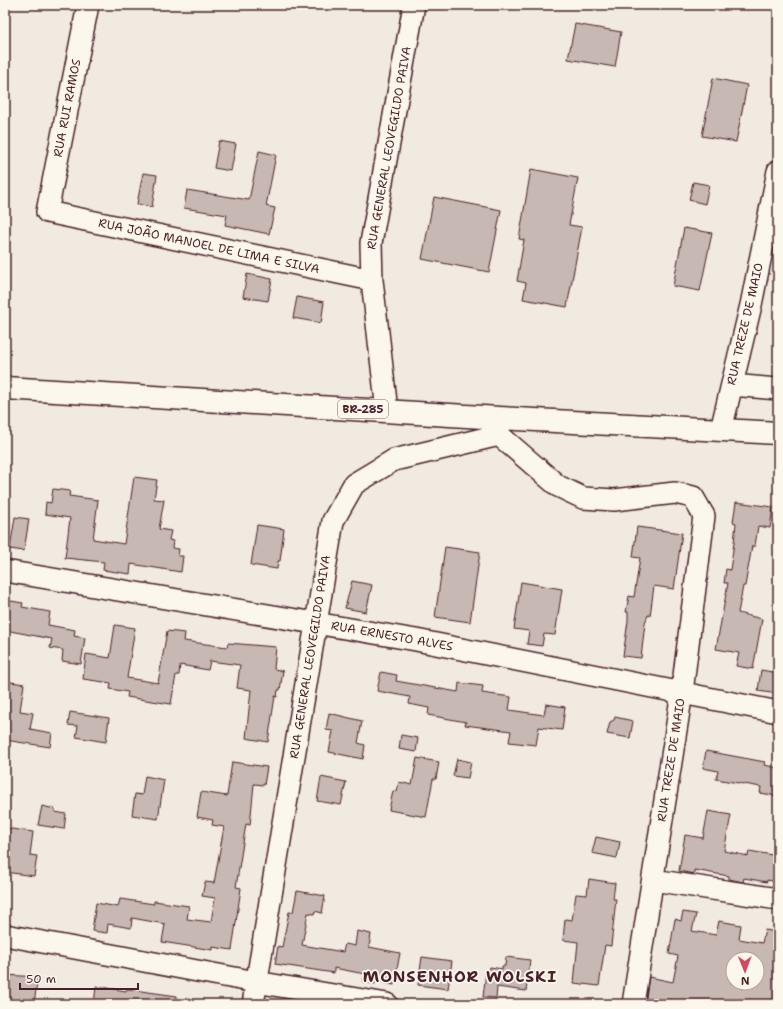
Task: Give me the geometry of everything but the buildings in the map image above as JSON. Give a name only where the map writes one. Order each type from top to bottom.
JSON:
[{"type":"highway","name":"BR-285","points":[[5,388],[387,411],[499,426],[721,430],[778,433]]},
{"type":"street","name":"RUA RUI RAMOS","points":[[47,212],[88,5]]},
{"type":"street","name":"RUA GENERAL LEOVEGILDO PAIVA","points":[[387,411],[372,280],[371,243],[414,5]]},
{"type":"street","name":"RUA TREZE DE MAIO","points":[[721,430],[751,305],[778,171]]},
{"type":"street","name":"RUA JOÃO MANOEL DE LIMA E SILVA","points":[[47,212],[372,280]]},
{"type":"street","points":[[732,385],[778,389]]},
{"type":"street","name":"RUA GENERAL LEOVEGILDO PAIVA","points":[[252,1004],[332,520],[354,484],[394,460],[499,426]]},
{"type":"street","name":"RUA TREZE DE MAIO","points":[[499,426],[558,486],[583,498],[614,500],[675,493],[693,497],[704,516],[682,692],[633,1004]]},
{"type":"street","name":"RUA ERNESTO ALVES","points":[[5,571],[416,640],[778,712]]},
{"type":"street","points":[[652,880],[778,899]]},
{"type":"street","points":[[5,935],[256,982],[385,1004]]},
{"type":"district","name":"MONSENHOR WOLSKI","points":[[460,976]]}]
